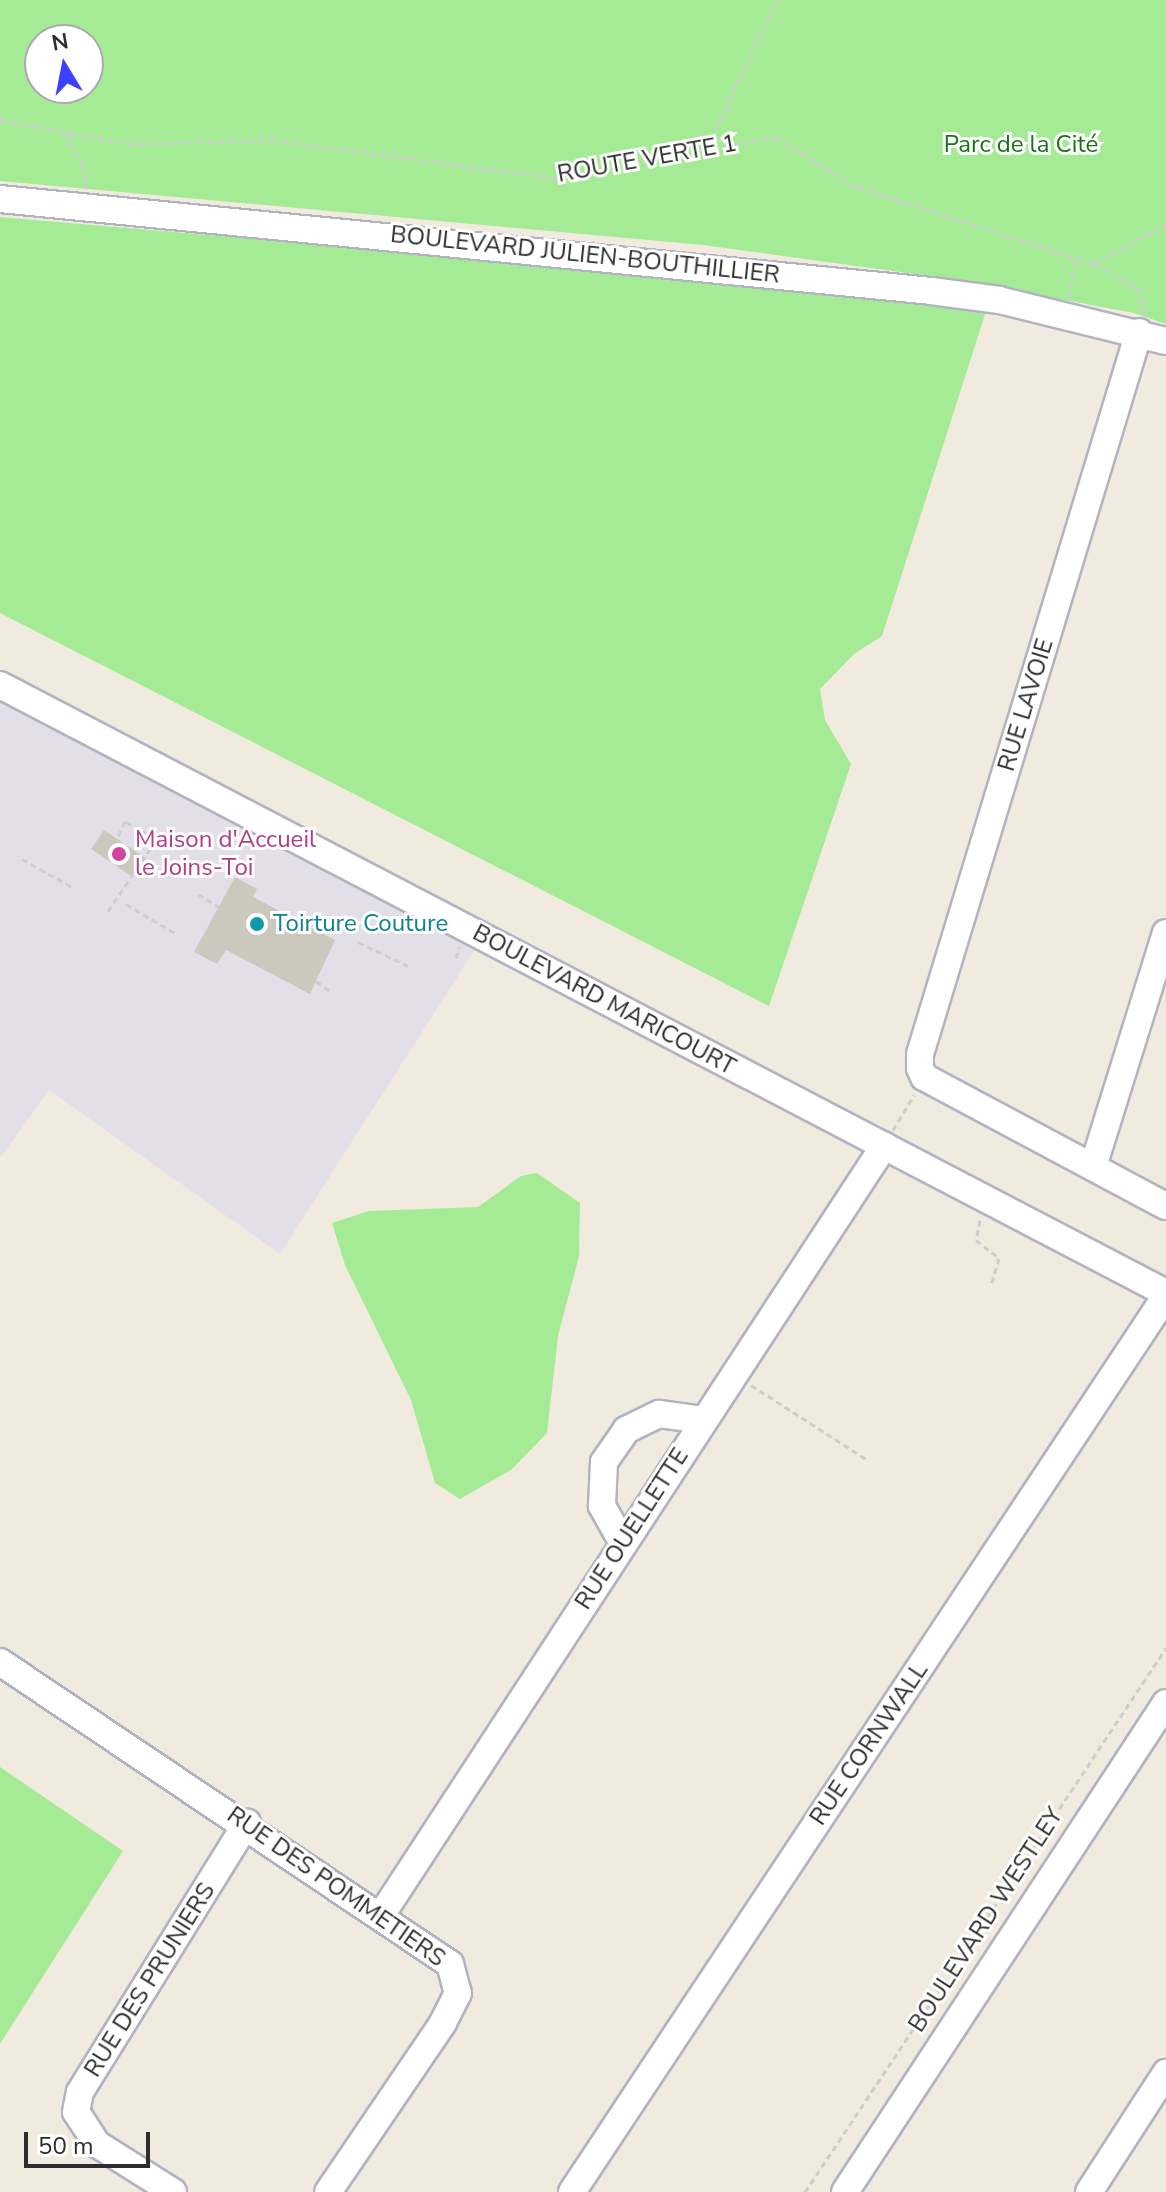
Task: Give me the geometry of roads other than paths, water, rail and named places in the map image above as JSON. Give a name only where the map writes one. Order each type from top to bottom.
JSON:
[{"type":"street","name":"BOULEVARD JULIEN-BOUTHILLIER","points":[[0,199],[931,291],[1066,316],[1166,341]]},
{"type":"street","name":"RUE LAVOIE","points":[[1093,1167],[920,1084],[920,1054],[1139,332]]},
{"type":"street","name":"BOULEVARD MARICOURT","points":[[0,685],[1166,1294]]},
{"type":"street","points":[[1166,933],[1093,1167],[1166,1206]]},
{"type":"street","name":"RUE OUELLETTE","points":[[382,1914],[884,1146]]},
{"type":"street","name":"RUE CORNWALL","points":[[572,2192],[1166,1294]]},
{"type":"street","points":[[623,1543],[602,1506],[604,1462],[626,1430],[659,1414],[703,1420]]},
{"type":"street","name":"RUE DES POMMETIERS","points":[[0,1662],[247,1823],[450,1964],[458,1993],[443,2023],[328,2192]]},
{"type":"street","name":"BOULEVARD WESTLEY","points":[[845,2192],[1166,1703]]},
{"type":"street","name":"RUE DES PRUNIERS","points":[[173,2192],[97,2144],[76,2112],[80,2092],[247,1823]]},
{"type":"street","points":[[1089,2192],[1166,2073]]},
{"type":"place","name":"Maison d'Accueil le Joins-Toi","points":[[119,854]]},
{"type":"place","name":"Toirture Couture","points":[[257,924]]},
{"type":"park label","name":"Parc de la Cité","points":[[1021,145]]}]
